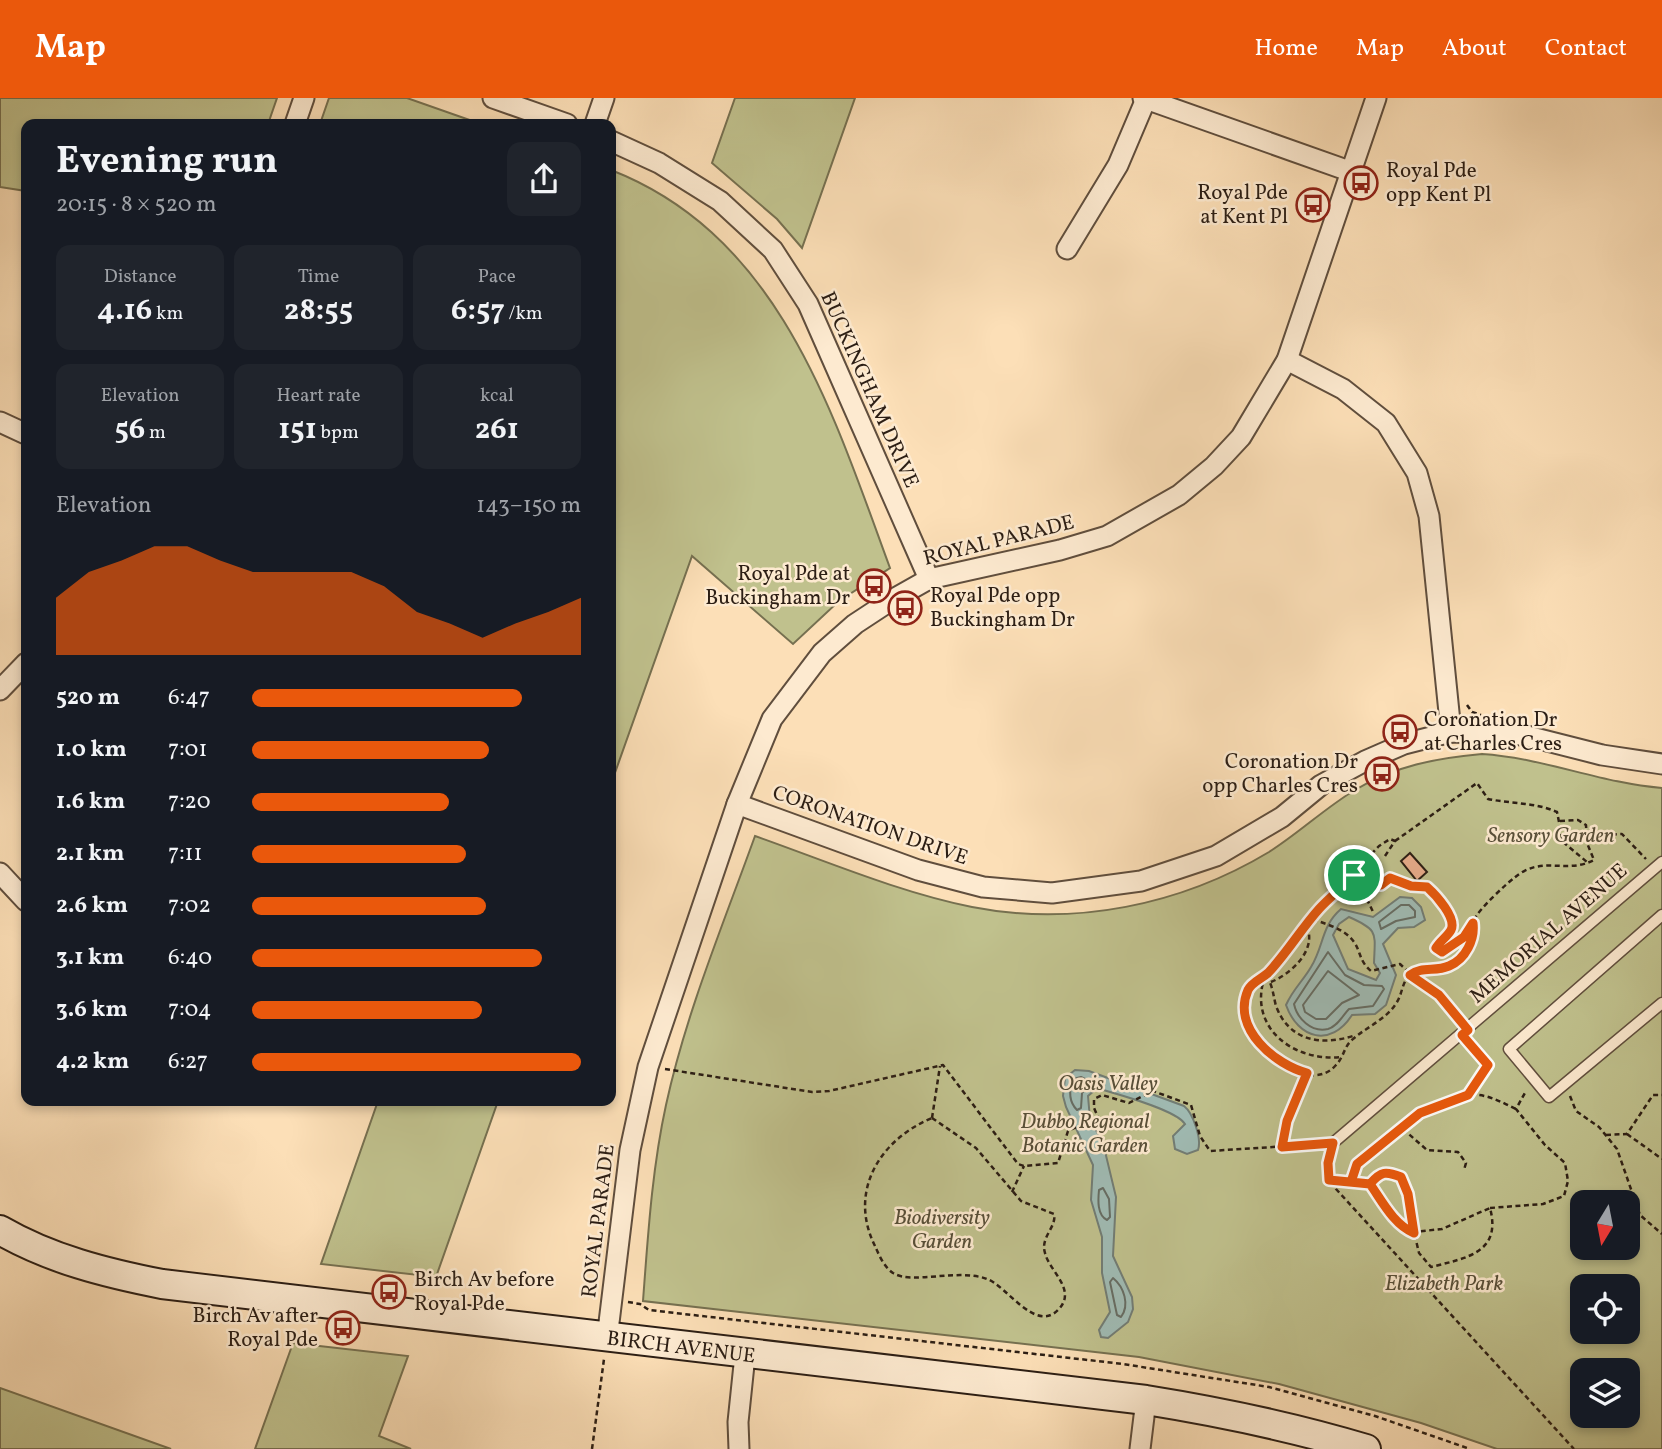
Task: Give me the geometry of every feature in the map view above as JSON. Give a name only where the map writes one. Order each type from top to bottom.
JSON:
[{"type":"street","points":[[297,119],[304,98]]},
{"type":"street","points":[[493,98],[553,119]]},
{"type":"street","points":[[597,119],[604,98]]},
{"type":"street","name":"ROYAL PARADE","points":[[607,1339],[630,1150],[648,1067],[737,804],[772,719],[822,653],[855,624],[929,579],[1060,550],[1107,536],[1146,517],[1180,495],[1232,446],[1264,402],[1287,360],[1376,98]]},
{"type":"street","points":[[1068,249],[1118,165],[1145,99],[1352,172]]},
{"type":"street","name":"BUCKINGHAM DRIVE","points":[[616,143],[659,163],[720,201],[773,250],[808,304],[929,579]]},
{"type":"street","points":[[1287,360],[1343,390],[1386,423],[1417,473],[1429,516],[1451,732]]},
{"type":"street","points":[[0,422],[21,432]]},
{"type":"street","points":[[0,690],[21,668]]},
{"type":"street","name":"CORONATION DRIVE","points":[[737,804],[918,870],[983,887],[1052,893],[1141,881],[1216,856],[1282,817],[1321,785],[1365,761],[1404,744],[1451,732],[1523,735],[1602,755],[1662,764]]},
{"type":"street","points":[[0,873],[21,896]]},
{"type":"street","name":"BIRCH AVENUE","points":[[0,1230],[60,1258],[110,1274],[162,1284],[607,1339],[1146,1400],[1260,1421],[1366,1449]]},
{"type":"street","points":[[739,1449],[738,1422],[745,1355]]},
{"type":"street","points":[[1140,1449],[1146,1400]]},
{"type":"lane","name":"MEMORIAL AVENUE","points":[[1333,1143],[1465,1033],[1658,865]]},
{"type":"lane","points":[[1662,915],[1509,1049],[1549,1097],[1662,1003]]},
{"type":"path","points":[[1385,856],[1395,841],[1476,783],[1488,799],[1510,804],[1537,803],[1556,812],[1563,842],[1588,864]]},
{"type":"path","points":[[1354,875],[1373,877],[1374,885],[1381,885],[1390,878],[1411,886],[1427,887],[1450,915],[1453,925],[1436,948],[1442,952],[1464,937],[1479,912],[1514,877],[1530,867],[1538,864],[1580,867],[1594,860],[1587,843],[1586,825],[1578,820],[1559,821]]},
{"type":"path","points":[[1587,843],[1606,835],[1622,834],[1658,865]]},
{"type":"path","points":[[1395,841],[1390,839],[1379,846],[1312,918],[1265,976],[1252,984],[1245,1005],[1249,1025],[1259,1043],[1275,1059],[1307,1073],[1330,1070],[1341,1057],[1347,1043],[1387,1015],[1410,975],[1418,969],[1450,965],[1466,951],[1475,936],[1473,923]]},
{"type":"path","points":[[1350,880],[1366,895],[1374,914]]},
{"type":"path","points":[[1312,918],[1338,928],[1355,944],[1362,964],[1371,971],[1400,964],[1410,975],[1439,995],[1488,1065],[1468,1095]]},
{"type":"path","points":[[1271,982],[1282,978],[1304,954],[1310,941],[1306,926]]},
{"type":"path","points":[[1265,976],[1271,982],[1279,1013],[1298,1034],[1319,1043],[1331,1043],[1356,1035]]},
{"type":"path","points":[[1265,976],[1261,1005],[1271,1032],[1286,1045],[1306,1055],[1341,1057]]},
{"type":"path","points":[[648,1067],[812,1092],[829,1091],[943,1065],[1018,1164],[1024,1166],[1058,1163],[1065,1136],[1072,1129],[1098,1117],[1094,1099],[1102,1095],[1129,1102],[1153,1091],[1191,1105],[1200,1136],[1210,1151],[1333,1143],[1328,1163],[1329,1180],[1574,1449]]},
{"type":"path","points":[[932,1118],[940,1066]]},
{"type":"path","points":[[1282,1147],[1287,1121],[1307,1073]]},
{"type":"path","points":[[1516,1109],[1533,1078]]},
{"type":"path","points":[[1566,1084],[1576,1111],[1606,1135],[1620,1158],[1640,1215],[1662,1234]]},
{"type":"path","points":[[1351,1182],[1357,1164],[1420,1113],[1468,1095],[1485,1095],[1516,1109],[1545,1145],[1564,1163],[1568,1181],[1564,1196],[1543,1204],[1490,1208],[1442,1229],[1414,1233],[1405,1229],[1388,1211],[1370,1184]]},
{"type":"path","points":[[1627,1134],[1653,1095],[1662,1095]]},
{"type":"path","points":[[932,1118],[976,1148],[1021,1201],[1054,1214],[1055,1219],[1045,1237],[1045,1254],[1062,1278],[1064,1293],[1062,1307],[1053,1315],[1041,1316],[1028,1311],[991,1280],[968,1273],[905,1277],[892,1272],[864,1220],[864,1201],[879,1161],[892,1141],[910,1127],[932,1118]]},
{"type":"path","points":[[1403,1129],[1427,1150],[1458,1152],[1466,1163],[1464,1170]]},
{"type":"path","points":[[1606,1135],[1627,1134],[1662,1159]]},
{"type":"path","points":[[1012,1193],[1024,1166]]},
{"type":"path","points":[[1370,1184],[1378,1174],[1388,1172],[1401,1177],[1408,1194],[1419,1253],[1431,1267],[1457,1261],[1486,1247],[1494,1224],[1490,1208]]},
{"type":"path","points":[[1329,1180],[1370,1184]]},
{"type":"path","points":[[611,1300],[640,1304],[649,1310],[1123,1364],[1269,1387],[1375,1416],[1470,1449]]},
{"type":"path","points":[[592,1449],[607,1339]]},
{"type":"green space","points":[[0,98],[277,98],[270,119],[21,119],[21,190],[0,187]]},
{"type":"green space","points":[[329,98],[407,98],[467,119],[322,119]]},
{"type":"green space","points":[[735,98],[855,98],[802,248],[777,219],[712,163]]},
{"type":"green space","points":[[616,173],[669,200],[718,238],[759,284],[792,336],[821,391],[890,568],[839,601],[793,644],[692,556],[616,770]]},
{"type":"green space","points":[[1482,754],[1505,756],[1616,781],[1662,788],[1662,1449],[1497,1449],[1421,1423],[1279,1384],[1139,1357],[643,1301],[654,1178],[661,1129],[674,1071],[706,969],[755,836],[890,885],[944,901],[1010,913],[1088,912],[1126,907],[1200,886],[1269,852],[1344,797],[1370,782],[1400,769],[1432,761]]},
{"type":"green space","points":[[376,1106],[496,1106],[436,1277],[321,1264]]},
{"type":"green space","points":[[293,1343],[408,1356],[379,1436],[411,1449],[255,1449]]},
{"type":"green space","points":[[0,1388],[171,1449],[0,1449]]},
{"type":"water","points":[[1400,897],[1412,898],[1421,907],[1425,920],[1414,927],[1398,928],[1383,944],[1396,975],[1386,1005],[1375,1014],[1352,1015],[1335,1032],[1316,1035],[1307,1032],[1291,1017],[1286,1005],[1315,959],[1330,922],[1341,909],[1373,917]],"holes":[[[1349,917],[1366,925],[1373,934],[1374,963],[1380,973],[1376,980],[1348,969],[1333,935],[1339,924]]]},
{"type":"water","points":[[1075,1070],[1089,1071],[1184,1106],[1193,1120],[1199,1139],[1198,1150],[1187,1154],[1175,1149],[1173,1136],[1185,1124],[1171,1113],[1103,1090],[1095,1090],[1088,1096],[1090,1119],[1103,1143],[1116,1197],[1113,1256],[1132,1297],[1133,1309],[1128,1322],[1108,1338],[1101,1337],[1099,1330],[1110,1312],[1102,1273],[1102,1237],[1091,1200],[1093,1165],[1063,1096],[1065,1078]]},
{"type":"building","points":[[1410,853],[1427,872],[1417,881],[1401,861]]},
{"type":"place","name":"Royal Pde opp Kent Pl","points":[[1361,183]]},
{"type":"place","name":"Royal Pde at Kent Pl","points":[[1313,205]]},
{"type":"place","name":"Royal Pde at Buckingham Dr","points":[[874,586]]},
{"type":"place","name":"Royal Pde opp Buckingham Dr","points":[[905,608]]},
{"type":"place","name":"Coronation Dr at Charles Cres","points":[[1400,732]]},
{"type":"place","name":"Coronation Dr opp Charles Cres","points":[[1382,774]]},
{"type":"place","name":"Birch Av before Royal Pde","points":[[389,1292]]},
{"type":"place","name":"Birch Av after Royal Pde","points":[[343,1328]]},
{"type":"route","points":[[1354,875],[1319,909],[1265,976],[1249,987],[1245,1005],[1249,1025],[1259,1043],[1284,1066],[1307,1073],[1287,1121],[1282,1147],[1333,1143],[1327,1171],[1329,1180],[1370,1184],[1388,1211],[1405,1229],[1414,1233],[1408,1194],[1401,1177],[1388,1172],[1378,1174],[1370,1184],[1351,1182],[1352,1174],[1357,1164],[1420,1113],[1468,1095],[1488,1065],[1462,1035],[1468,1030],[1439,995],[1410,975],[1418,969],[1431,970],[1450,965],[1466,951],[1475,936],[1473,923],[1464,937],[1442,952],[1436,948],[1453,925],[1450,915],[1427,887],[1411,886],[1402,880],[1390,878],[1381,885],[1374,885],[1373,877],[1354,875]]},
{"type":"park label","name":"Sensory Garden","points":[[1551,836]]},
{"type":"park label","name":"Oasis Valley","points":[[1108,1084]]},
{"type":"park label","name":"Dubbo Regional Botanic Garden","points":[[1085,1134]]},
{"type":"park label","name":"Biodiversity Garden","points":[[942,1230]]},
{"type":"park label","name":"Elizabeth Park","points":[[1444,1284]]}]
